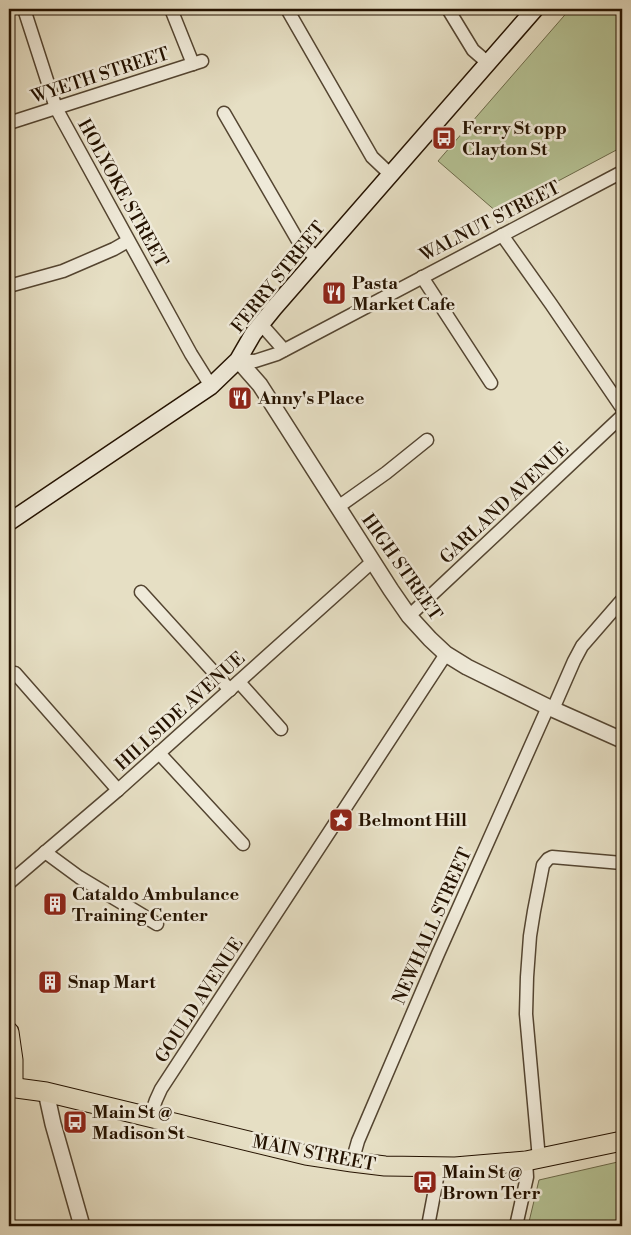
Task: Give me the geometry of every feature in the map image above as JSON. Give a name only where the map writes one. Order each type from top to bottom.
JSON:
[{"type":"main road","name":"FERRY STREET","points":[[9,522],[211,386],[238,360],[261,324],[535,9]]},
{"type":"main road","points":[[9,1032],[13,1060],[11,1087]]},
{"type":"main road","name":"MAIN STREET","points":[[11,1087],[46,1092],[291,1151],[386,1166],[440,1168],[532,1160],[622,1141]]},
{"type":"street","name":"HOLYOKE STREET","points":[[24,9],[56,108],[191,354],[211,386]]},
{"type":"street","name":"WYETH STREET","points":[[9,123],[197,63],[171,9]]},
{"type":"street","points":[[288,9],[372,156],[390,175]]},
{"type":"street","points":[[448,9],[473,50],[488,63]]},
{"type":"street","points":[[224,113],[297,239],[318,258]]},
{"type":"street","name":"WALNUT STREET","points":[[238,360],[255,361],[284,350],[622,172]]},
{"type":"street","points":[[502,235],[622,408]]},
{"type":"street","points":[[9,286],[63,271],[128,241]]},
{"type":"street","points":[[422,277],[491,383]]},
{"type":"street","points":[[261,324],[284,350]]},
{"type":"street","name":"HIGH STREET","points":[[238,360],[260,385],[372,562],[409,616],[430,640],[446,654],[467,667],[622,740]]},
{"type":"street","name":"GARLAND AVENUE","points":[[409,616],[622,416]]},
{"type":"street","points":[[338,507],[386,473],[427,440]]},
{"type":"street","name":"HILLSIDE AVENUE","points":[[9,883],[118,790],[372,562]]},
{"type":"street","points":[[141,592],[281,729]]},
{"type":"street","name":"NEWHALL STREET","points":[[352,1162],[358,1142],[438,954],[551,708],[582,646],[622,600]]},
{"type":"street","name":"GOULD AVENUE","points":[[150,1116],[161,1089],[446,654]]},
{"type":"street","points":[[14,673],[118,790]]},
{"type":"street","points":[[159,753],[242,844]]},
{"type":"street","points":[[45,852],[79,877],[157,924]]},
{"type":"street","points":[[516,1226],[532,1160],[526,1005],[530,936],[543,865],[552,857],[622,863]]},
{"type":"street","points":[[46,1092],[53,1124],[82,1226]]},
{"type":"street","points":[[428,1226],[440,1168]]},
{"type":"green space","points":[[570,9],[622,9],[622,147],[498,213],[438,161]]},
{"type":"green space","points":[[622,1161],[622,1226],[528,1226],[539,1180]]},
{"type":"place","name":"Ferry St opp Clayton St","points":[[444,138]]},
{"type":"place","name":"Pasta Market Cafe","points":[[334,293]]},
{"type":"place","name":"Anny's Place","points":[[240,398]]},
{"type":"place","name":"Belmont Hill","points":[[341,820]]},
{"type":"place","name":"Cataldo Ambulance Training Center","points":[[55,904]]},
{"type":"place","name":"Snap Mart","points":[[50,982]]},
{"type":"place","name":"Main St @ Madison St","points":[[75,1122]]},
{"type":"place","name":"Main St @ Brown Terr","points":[[425,1182]]}]
